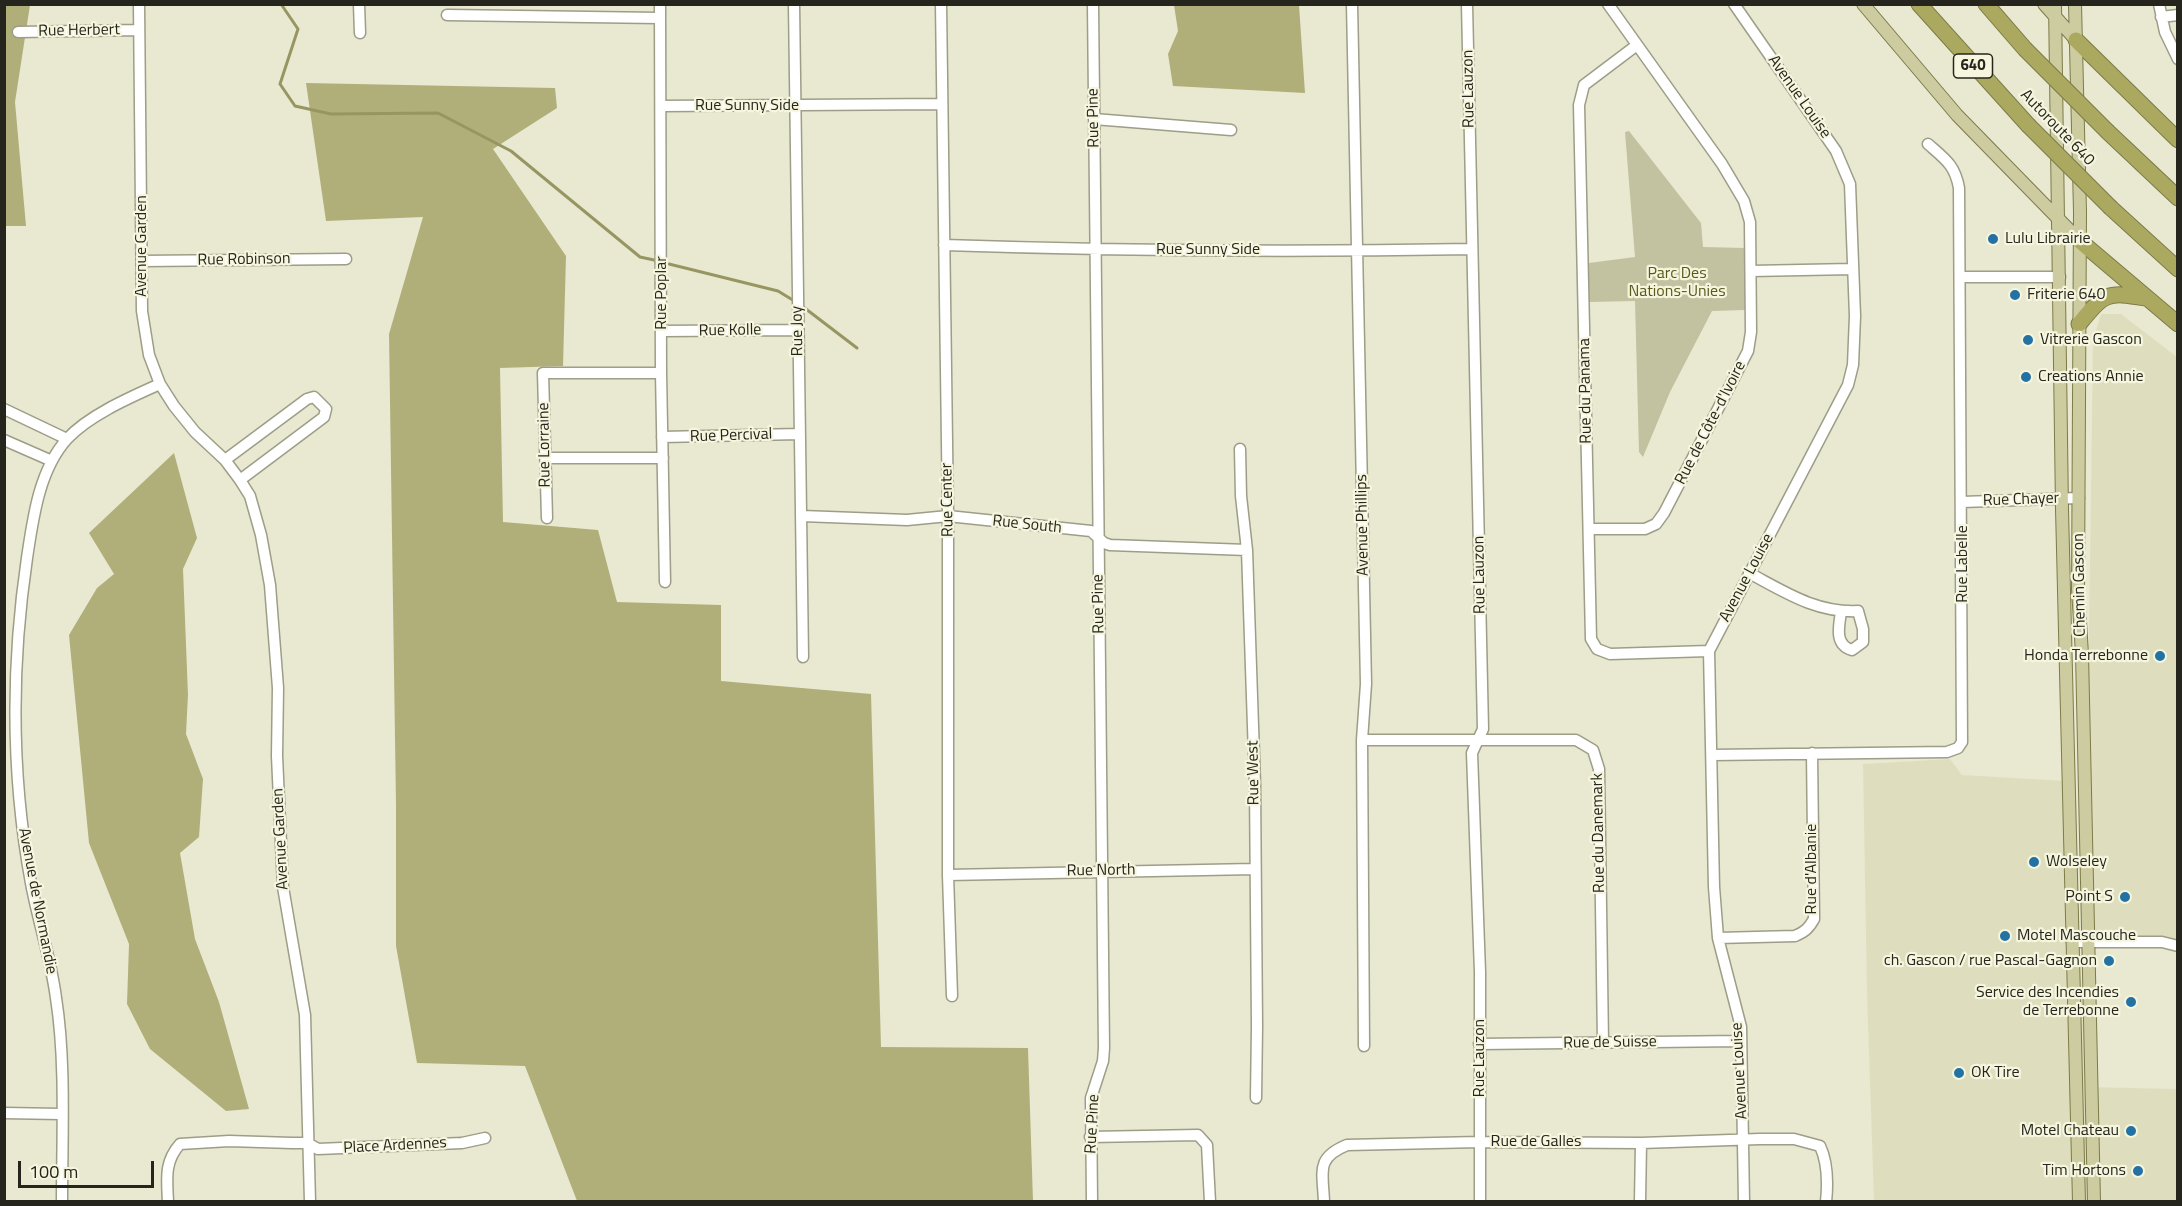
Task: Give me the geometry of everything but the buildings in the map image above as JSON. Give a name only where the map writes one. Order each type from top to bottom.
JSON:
[{"type":"highway","name":"Autoroute 640","points":[[1919,4],[2028,125],[2111,208],[2178,268]]},
{"type":"highway","name":"Autoroute 640","points":[[1986,4],[2025,49],[2178,198]]},
{"type":"highway","points":[[2076,40],[2178,140]]},
{"type":"highway","points":[[2080,242],[2178,324]]},
{"type":"highway","points":[[2079,324],[2098,302],[2111,295],[2145,297]]},
{"type":"main road","points":[[1863,4],[1957,115],[2080,242]]},
{"type":"main road","points":[[2044,4],[2076,40]]},
{"type":"main road","name":"Chemin Gascon","points":[[2055,4],[2060,222],[2062,498],[2079,1202]]},
{"type":"main road","name":"Chemin Gascon","points":[[2075,4],[2080,242],[2078,589],[2082,654],[2094,1202]]},
{"type":"street","name":"Avenue Garden","points":[[139,4],[142,310],[149,355],[160,384],[174,406],[195,432],[225,460],[250,496],[261,535],[270,585],[278,688],[277,756],[282,876],[305,1015],[310,1202]]},
{"type":"street","points":[[359,4],[360,33]]},
{"type":"street","name":"Rue Poplar","points":[[660,4],[661,373],[665,582]]},
{"type":"street","name":"Rue Joy","points":[[794,4],[803,657]]},
{"type":"street","name":"Rue Center","points":[[941,4],[948,516],[948,875],[952,996]]},
{"type":"street","name":"Rue Pine","points":[[1092,1202],[1091,1098],[1103,1061],[1103,870],[1093,4]]},
{"type":"street","name":"Avenue Phillips","points":[[1352,4],[1366,684],[1362,740],[1364,1046]]},
{"type":"street","name":"Rue Lauzon","points":[[1467,4],[1484,729],[1472,753],[1480,972],[1480,1202]]},
{"type":"street","name":"Rue de Côte-d'Ivoire","points":[[1590,529],[1645,529],[1656,524],[1664,513],[1748,351],[1751,332],[1750,222],[1744,201],[1722,164],[1608,4]]},
{"type":"street","name":"Avenue Louise","points":[[1734,4],[1836,150],[1845,168],[1850,184],[1855,316],[1853,364],[1848,385],[1709,651],[1714,887],[1718,938],[1739,1019],[1744,1202]]},
{"type":"street","points":[[2158,4],[2167,38],[2178,59]]},
{"type":"street","points":[[447,15],[659,18]]},
{"type":"street","points":[[2161,17],[2178,15]]},
{"type":"street","name":"Rue Herbert","points":[[18,32],[139,30]]},
{"type":"street","name":"Rue du Panama","points":[[1637,45],[1584,85],[1580,105],[1591,639],[1597,649],[1610,654],[1709,651]]},
{"type":"street","name":"Rue Sunny Side","points":[[661,106],[942,104]]},
{"type":"street","points":[[1094,119],[1232,130]]},
{"type":"street","name":"Rue Labelle","points":[[1712,755],[1947,752],[1958,748],[1962,742],[1960,196],[1957,174],[1950,164],[1928,144]]},
{"type":"street","name":"Rue Sunny Side","points":[[944,245],[1357,251],[1472,249]]},
{"type":"street","name":"Rue Robinson","points":[[142,261],[346,259]]},
{"type":"street","points":[[1751,271],[1852,269]]},
{"type":"street","points":[[1960,277],[2060,277]]},
{"type":"street","name":"Rue Kolle","points":[[662,331],[798,330]]},
{"type":"street","name":"Rue Lorraine","points":[[547,518],[543,373],[661,373]]},
{"type":"street","name":"Avenue de Normandie","points":[[62,1202],[61,1064],[56,998],[27,861],[16,773],[16,655],[24,579],[38,496],[52,460],[67,439],[93,418],[160,384]]},
{"type":"street","points":[[225,460],[307,399],[314,397],[323,405],[326,409],[324,417],[240,480]]},
{"type":"street","points":[[4,409],[67,439]]},
{"type":"street","name":"Rue Percival","points":[[662,437],[799,434]]},
{"type":"street","points":[[4,440],[52,460]]},
{"type":"street","name":"Rue West","points":[[1240,449],[1241,496],[1248,550],[1255,785],[1256,1098]]},
{"type":"street","points":[[546,458],[663,458]]},
{"type":"street","name":"Rue Chayer","points":[[1962,502],[2079,498]]},
{"type":"street","name":"Rue South","points":[[802,516],[907,520],[948,516],[1091,531],[1110,545],[1248,550]]},
{"type":"street","points":[[1749,573],[1803,602],[1841,612]]},
{"type":"street","name":"Rue du Danemark","points":[[1362,740],[1576,740],[1593,750],[1599,769],[1603,1043]]},
{"type":"street","name":"Rue d'Albanie","points":[[1718,938],[1795,936],[1811,926],[1814,919],[1812,753]]},
{"type":"street","name":"Rue North","points":[[948,875],[1254,868]]},
{"type":"street","points":[[2072,942],[2162,942],[2178,946]]},
{"type":"street","name":"Rue de Suisse","points":[[1479,1044],[1741,1041]]},
{"type":"street","points":[[4,1113],[61,1114]]},
{"type":"street","points":[[1090,1137],[1198,1135],[1207,1145],[1210,1202]]},
{"type":"street","name":"Place Ardennes","points":[[168,1202],[167,1172],[171,1154],[180,1144],[230,1141],[307,1143],[318,1149],[462,1143],[485,1138]]},
{"type":"street","name":"Rue de Galles","points":[[1324,1202],[1325,1159],[1331,1151],[1347,1145],[1479,1142],[1641,1143],[1794,1139],[1820,1146],[1826,1165],[1826,1202]]},
{"type":"street","points":[[1640,1202],[1641,1143]]},
{"type":"shaded area","points":[[5,5],[30,5],[15,102],[26,226],[5,226]]},
{"type":"shaded area","points":[[1174,5],[1299,5],[1305,93],[1173,86],[1168,54],[1178,31]]},
{"type":"shaded area","points":[[306,83],[555,88],[557,108],[493,149],[566,256],[563,366],[500,368],[503,522],[598,530],[617,602],[721,605],[721,681],[871,694],[881,1047],[1028,1048],[1033,1201],[577,1201],[525,1066],[417,1063],[396,946],[389,334],[423,217],[326,221]]},
{"type":"shaded area","points":[[2101,314],[2121,314],[2177,357],[2177,940],[2085,933],[2093,340]]},
{"type":"shaded area","points":[[174,453],[197,538],[183,569],[188,695],[186,734],[203,779],[199,837],[180,853],[195,939],[219,1002],[249,1109],[226,1111],[150,1049],[127,1004],[129,944],[89,843],[69,635],[97,588],[114,574],[89,533]]},
{"type":"shaded area","points":[[1950,759],[1962,775],[2067,781],[2089,1087],[2177,1089],[2177,1201],[1874,1201],[1863,764]]},
{"type":"green space","name":"Parc Des Nations-Unies","points":[[1629,131],[1701,223],[1703,247],[1745,248],[1745,310],[1712,311],[1670,392],[1643,457],[1639,452],[1635,301],[1589,302],[1589,263],[1635,257],[1625,132]]},
{"type":"waterway","points":[[281,4],[298,29],[280,84],[295,106],[331,114],[438,113],[511,151],[640,257],[654,260]]},
{"type":"waterway","points":[[669,264],[778,291],[796,302]]},
{"type":"waterway","points":[[802,306],[857,348]]},
{"type":"place","name":"Lulu Librairie","points":[[1993,239]]},
{"type":"place","name":"Friterie 640","points":[[2015,295]]},
{"type":"place","name":"Vitrerie Gascon","points":[[2028,340]]},
{"type":"place","name":"Creations Annie","points":[[2026,377]]},
{"type":"place","name":"Honda Terrebonne","points":[[2160,656]]},
{"type":"place","name":"Wolseley","points":[[2034,862]]},
{"type":"place","name":"Point S","points":[[2125,897]]},
{"type":"place","name":"Motel Mascouche","points":[[2005,936]]},
{"type":"place","name":"ch. Gascon / rue Pascal-Gagnon","points":[[2109,961]]},
{"type":"place","name":"Service des Incendies de Terrebonne","points":[[2131,1002]]},
{"type":"place","name":"OK Tire","points":[[1959,1073]]},
{"type":"place","name":"Motel Chateau","points":[[2131,1131]]},
{"type":"place","name":"Tim Hortons","points":[[2138,1171]]}]
